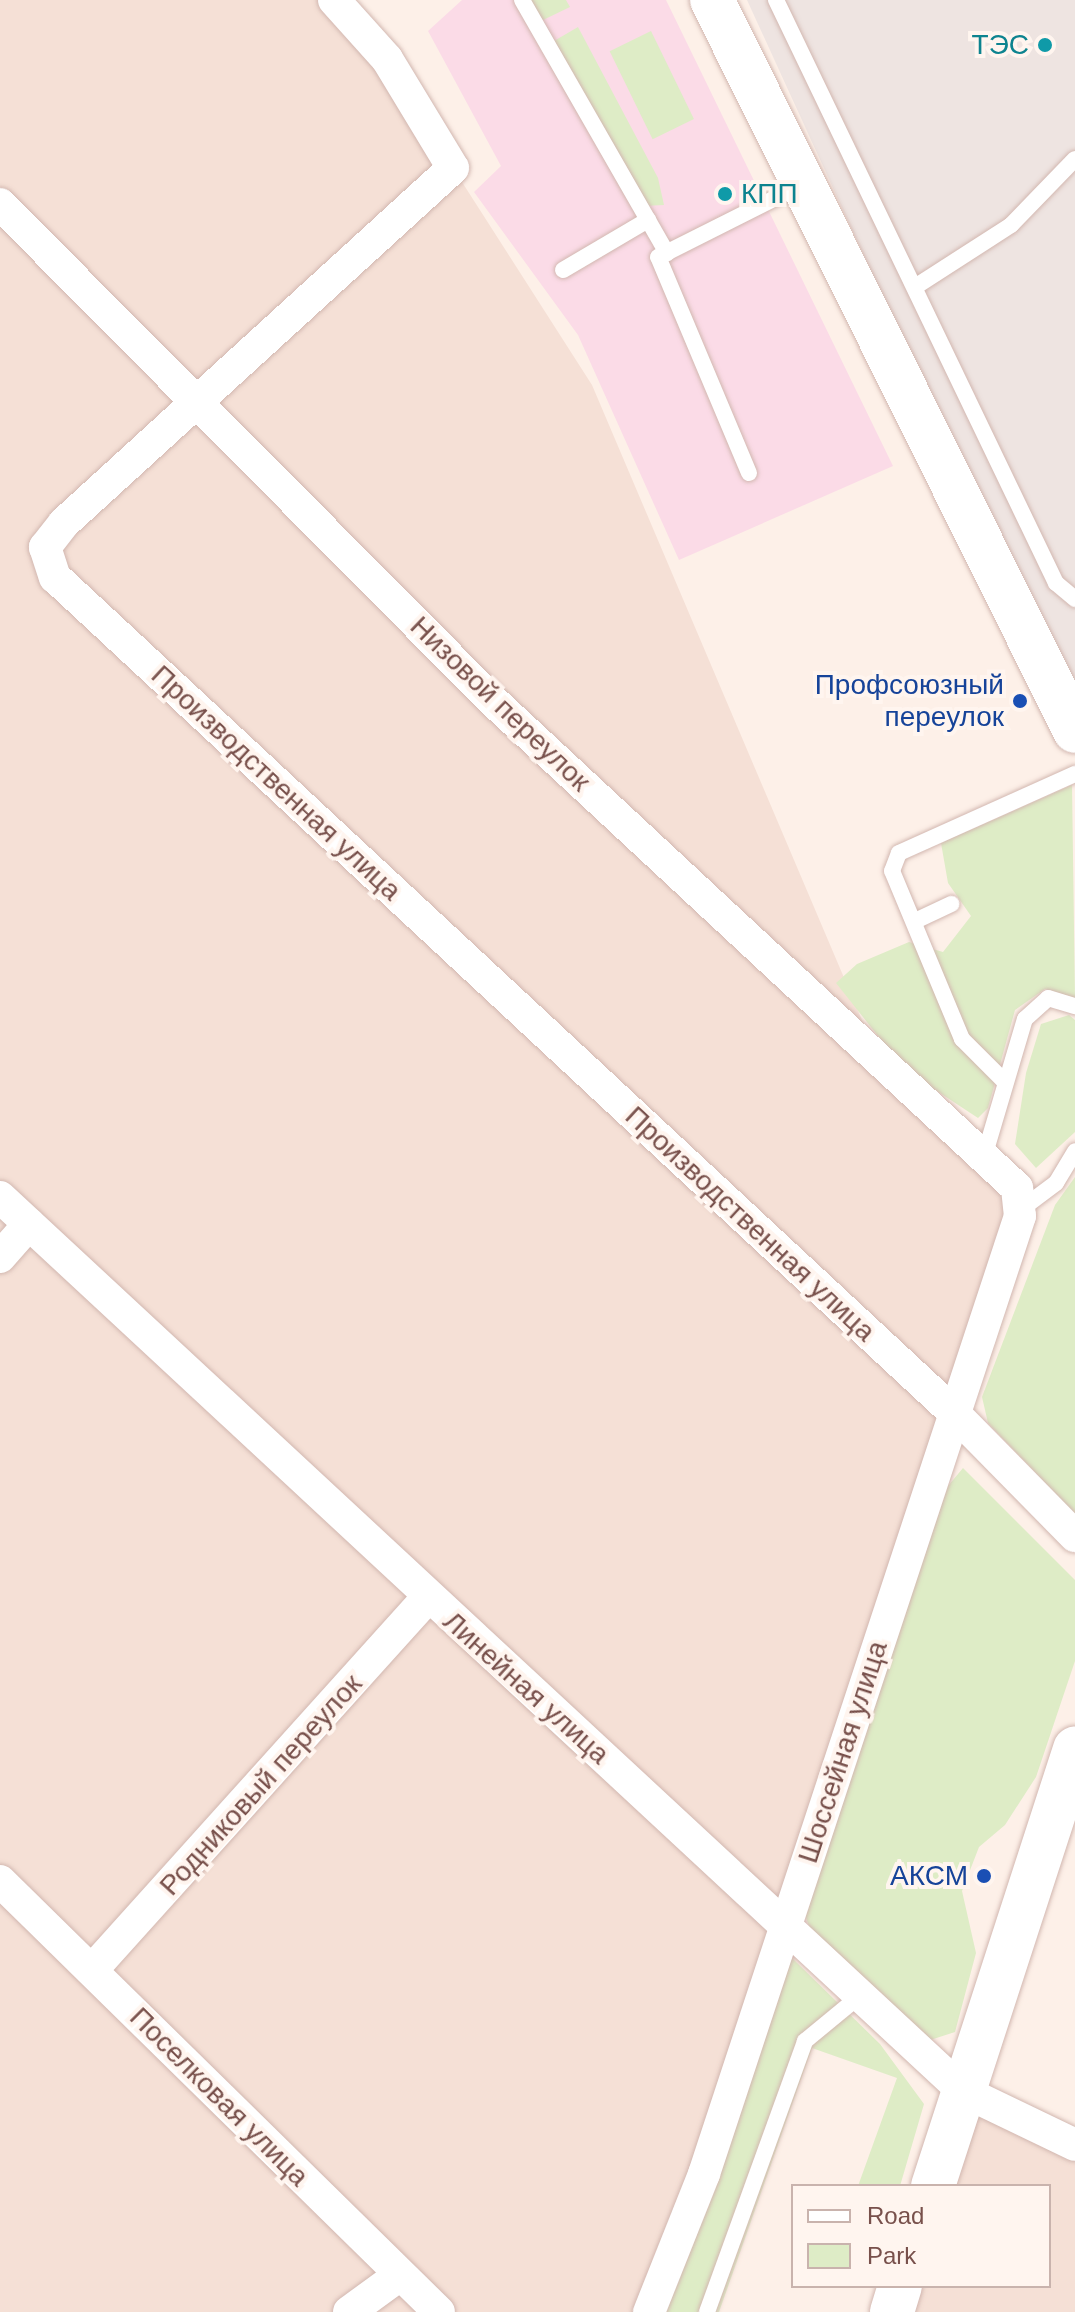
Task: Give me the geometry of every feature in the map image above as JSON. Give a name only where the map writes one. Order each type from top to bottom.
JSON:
[{"type":"main road","points":[[712,0],[1075,731]]},
{"type":"main road","points":[[934,2184],[1075,1748]]},
{"type":"main road","points":[[892,2312],[899,2288]]},
{"type":"street","name":"Производственная улица","points":[[334,0],[387,59],[453,168],[438,189],[197,396],[64,523],[45,547],[55,577],[951,1410],[1075,1536]]},
{"type":"street","name":"Низовой переулок","points":[[0,204],[197,396],[492,700],[984,1157],[1018,1199]]},
{"type":"street","name":"Линейная улица","points":[[0,1197],[427,1598],[788,1924],[963,2091],[1075,2145]]},
{"type":"street","name":"Шоссейная улица","points":[[649,2312],[788,1924],[1018,1199]]},
{"type":"street","points":[[0,1257],[29,1224]]},
{"type":"street","name":"Родниковый переулок","points":[[93,1969],[427,1598]]},
{"type":"street","name":"Поселковая улица","points":[[0,1881],[93,1969],[397,2277],[439,2312]]},
{"type":"street","points":[[349,2312],[397,2277]]},
{"type":"lane","points":[[522,0],[667,253]]},
{"type":"lane","points":[[776,0],[918,285],[1056,583],[1075,599]]},
{"type":"lane","points":[[918,285],[1011,225],[1075,159]]},
{"type":"lane","points":[[749,473],[658,257],[804,184]]},
{"type":"lane","points":[[563,270],[648,220]]},
{"type":"lane","points":[[1005,1082],[962,1039],[917,920],[892,871],[899,853],[1075,774]]},
{"type":"lane","points":[[917,920],[952,904]]},
{"type":"lane","points":[[984,1157],[1025,1019],[1048,998],[1075,1006]]},
{"type":"lane","points":[[1018,1199],[1056,1183],[1075,1151]]},
{"type":"lane","points":[[707,2312],[805,2041],[862,1994]]},
{"type":"shaded area","points":[[0,0],[334,0],[453,168],[592,385],[879,1060],[1017,1188],[649,2312],[0,2312]]},
{"type":"shaded area","points":[[462,0],[666,0],[893,466],[679,560],[578,335],[474,192],[501,166],[428,31]]},
{"type":"shaded area","points":[[747,0],[1075,0],[1075,717]]},
{"type":"shaded area","points":[[963,2091],[1075,2145],[1075,2312],[892,2312],[899,2288],[1051,2288],[1051,2184],[934,2184]]},
{"type":"green space","points":[[530,0],[566,0],[570,7],[541,21]]},
{"type":"green space","points":[[578,27],[658,178],[664,205],[644,206],[554,41]]},
{"type":"green space","points":[[651,31],[694,119],[653,139],[610,51]]},
{"type":"green space","points":[[1072,785],[1075,998],[1045,989],[1015,1010],[988,1108],[978,1118],[905,1070],[836,983],[857,964],[909,942],[943,952],[971,916],[948,883],[941,843]]},
{"type":"green space","points":[[1069,1015],[1075,1020],[1075,1132],[1036,1168],[1015,1144],[1026,1073],[1041,1024]]},
{"type":"green space","points":[[1075,1177],[1075,1514],[988,1423],[982,1397],[1055,1205]]},
{"type":"green space","points":[[963,1468],[1075,1580],[1075,1661],[1036,1777],[1005,1825],[979,1847],[962,1891],[976,1953],[955,2032],[921,2043],[810,1929],[803,1909],[948,1486]]},
{"type":"green space","points":[[791,1957],[880,2044],[924,2104],[901,2184],[859,2184],[897,2078],[812,2048],[719,2312],[663,2312]]},
{"type":"place","name":"ТЭС","points":[[1045,45]]},
{"type":"place","name":"КПП","points":[[725,194]]},
{"type":"place","name":"Профсоюзный переулок","points":[[1020,701]]},
{"type":"place","name":"АКСМ","points":[[984,1876]]}]
